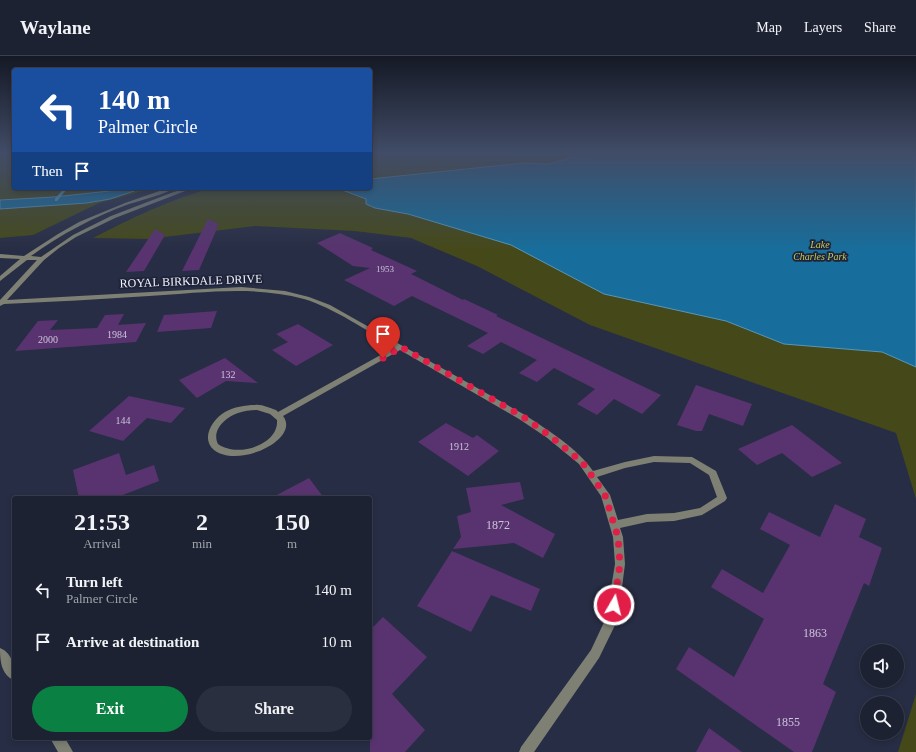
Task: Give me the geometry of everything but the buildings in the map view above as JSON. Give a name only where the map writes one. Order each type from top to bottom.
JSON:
[{"type":"street","points":[[0,279],[25,258],[62,233],[94,217],[128,203],[167,190]]},
{"type":"street","points":[[1,304],[42,259],[61,245],[106,220],[185,190]]},
{"type":"street","points":[[0,256],[42,259]]},
{"type":"street","name":"ROYAL BIRKDALE DRIVE","points":[[1,304],[222,290],[269,290],[315,300],[401,347],[527,420],[549,435],[582,462],[605,495],[618,537],[620,564],[612,619],[596,654],[526,752]]},
{"type":"street","points":[[278,415],[401,347]]},
{"type":"street","points":[[257,407],[268,408],[278,415],[282,426],[278,434],[271,442],[261,448],[236,454],[226,452],[218,448],[213,443],[213,429],[226,416],[235,411],[257,407]]},
{"type":"street","points":[[591,475],[654,459],[692,460],[713,473],[722,498],[702,512],[674,517],[647,518],[615,525]]},
{"type":"street","points":[[0,654],[12,671]]},
{"type":"street","points":[[59,740],[66,752]]},
{"type":"green space","points":[[0,185],[12,185],[12,190],[147,190],[99,203],[33,235],[0,238]]},
{"type":"green space","name":"Lake Charles Park","points":[[372,185],[916,185],[916,499],[896,433],[590,325],[477,266],[411,238],[355,231],[255,226],[148,239],[93,238],[166,203],[204,190],[372,190]]},
{"type":"green space","points":[[916,694],[916,752],[898,752],[902,740],[904,740],[904,733]]},
{"type":"water","name":"Lake Charles Park","points":[[372,185],[916,185],[916,367],[882,352],[784,344],[726,321],[604,294],[511,245],[408,214],[375,208],[366,204],[366,199],[342,190],[372,190]]},
{"type":"water","points":[[118,190],[137,190],[110,199],[87,203],[0,209],[0,200],[54,197]]},
{"type":"waterway","points":[[56,200],[64,190]]},
{"type":"route","points":[[383,358],[401,347],[522,416],[549,435],[582,462],[605,495],[618,537],[620,564],[614,605]]}]
